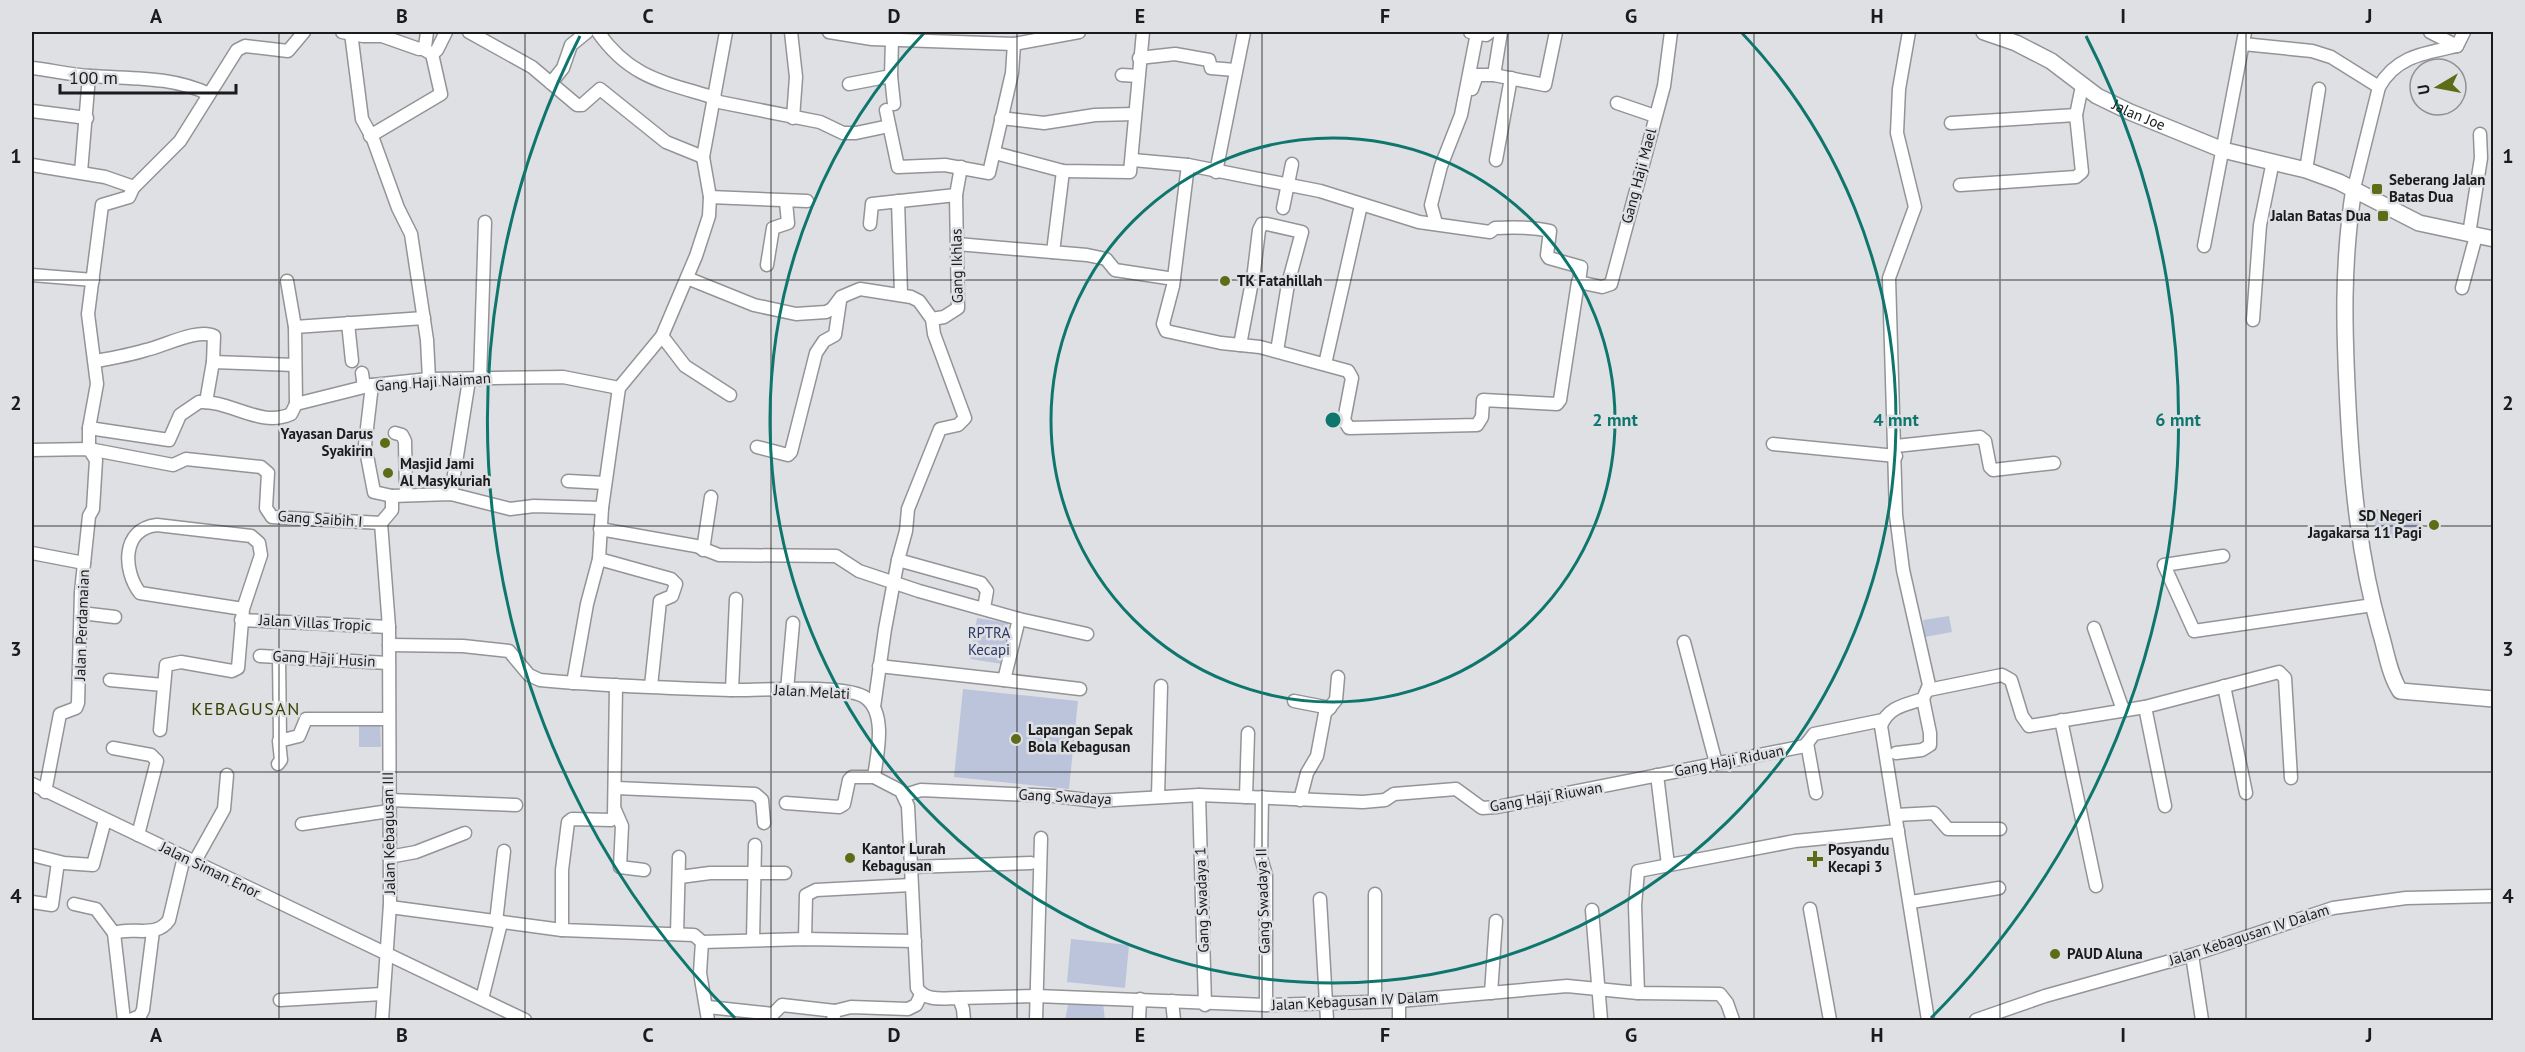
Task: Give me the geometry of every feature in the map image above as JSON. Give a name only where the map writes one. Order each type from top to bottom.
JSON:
[{"type":"street","points":[[32,165],[81,172],[132,190],[180,141],[240,48],[245,46],[288,51],[304,32]]},
{"type":"street","points":[[429,379],[424,318],[411,234],[362,119],[346,32],[382,36],[428,51],[437,50],[446,32]]},
{"type":"street","points":[[370,136],[441,94],[428,51],[427,32]]},
{"type":"street","points":[[469,32],[532,67],[579,106],[600,89],[666,142],[703,157]]},
{"type":"street","points":[[551,83],[563,68],[571,45],[587,32]]},
{"type":"street","points":[[598,32],[626,64],[651,78],[715,99],[820,122],[843,133],[856,133],[889,126]]},
{"type":"street","points":[[573,683],[587,604],[599,559],[602,508],[619,388],[659,340],[687,278],[709,216],[710,197],[703,157],[726,32]]},
{"type":"street","points":[[791,32],[796,76],[794,118]]},
{"type":"street","points":[[829,32],[892,40],[917,37],[967,37],[1014,44],[1079,32]]},
{"type":"street","points":[[995,153],[1063,171],[1125,174],[1130,172],[1133,160],[1139,58],[1143,32]]},
{"type":"street","points":[[1216,172],[1244,32]]},
{"type":"street","points":[[1436,223],[1431,205],[1442,166],[1461,115],[1473,32],[1486,35],[1490,32]]},
{"type":"street","points":[[1494,75],[1501,32]]},
{"type":"street","points":[[1463,130],[1475,76],[1494,75],[1545,85],[1556,32]]},
{"type":"street","name":"Gang Haji Mael","points":[[1578,283],[1602,287],[1611,284],[1664,86],[1671,32]]},
{"type":"street","points":[[1896,753],[1922,750],[1930,745],[1926,694],[1928,678],[1903,570],[1896,515],[1896,451],[1889,278],[1915,207],[1897,133],[1899,89],[1909,32]]},
{"type":"street","name":"Jalan Joe","points":[[1984,32],[2016,43],[2051,61],[2082,86],[2130,112],[2223,153],[2273,161],[2306,170],[2354,188],[2402,217],[2438,229],[2493,239]]},
{"type":"street","points":[[2430,32],[2457,46]]},
{"type":"street","points":[[2464,32],[2457,46],[2411,57],[2399,63],[2386,74],[2379,87],[2354,188],[2344,260],[2344,339],[2359,534],[2373,605],[2393,676],[2400,691],[2493,699]]},
{"type":"street","points":[[2204,246],[2244,38],[2312,51],[2331,57],[2379,87]]},
{"type":"street","points":[[892,40],[889,126],[897,165],[900,168],[961,167],[988,173],[995,153],[1012,73],[1014,44]]},
{"type":"street","points":[[1139,58],[1176,54],[1209,60],[1211,68],[1235,70]]},
{"type":"street","points":[[32,68],[90,76],[166,80],[182,83],[209,94]]},
{"type":"street","points":[[1122,75],[1138,76]]},
{"type":"street","points":[[81,172],[90,76]]},
{"type":"street","points":[[849,84],[891,76]]},
{"type":"street","points":[[1496,160],[1511,78]]},
{"type":"street","points":[[1960,185],[2076,177],[2082,172],[2076,115],[2082,86]]},
{"type":"street","points":[[2306,170],[2319,89]]},
{"type":"street","points":[[1617,103],[1655,116]]},
{"type":"street","points":[[32,111],[87,118]]},
{"type":"street","points":[[1001,118],[1044,123],[1095,115],[1135,114]]},
{"type":"street","points":[[1951,123],[2076,115]]},
{"type":"street","points":[[2462,288],[2472,235],[2481,158],[2480,134]]},
{"type":"street","points":[[2481,158],[2493,151]]},
{"type":"street","points":[[1133,160],[1188,165],[1320,191],[1419,222],[1490,232],[1495,228],[1520,230],[1526,227],[1550,231],[1547,255],[1549,258],[1581,267],[1560,400],[1557,404],[1484,400],[1482,417],[1477,425],[1349,428],[1344,420],[1351,374],[1348,371],[1277,351],[1221,343],[1164,329],[1174,279],[1188,165]]},
{"type":"street","points":[[2253,320],[2260,225],[2273,161]]},
{"type":"street","points":[[1283,208],[1292,164]]},
{"type":"street","name":"Gang Ikhlas","points":[[932,319],[944,317],[958,308],[956,195],[961,167]]},
{"type":"street","points":[[1053,252],[1063,171]]},
{"type":"street","name":"Jalan Perdamaian","points":[[45,792],[60,714],[76,708],[78,703],[84,563],[89,516],[93,510],[96,460],[90,449],[89,428],[97,384],[96,362],[88,322],[102,205],[132,190]]},
{"type":"street","points":[[870,224],[872,204],[956,195]]},
{"type":"street","points":[[710,197],[786,202],[807,201]]},
{"type":"street","points":[[898,201],[901,294]]},
{"type":"street","points":[[767,265],[773,228],[788,223],[786,202]]},
{"type":"street","points":[[1325,364],[1360,205]]},
{"type":"street","points":[[451,494],[474,379],[485,222]]},
{"type":"street","points":[[1240,345],[1259,230],[1262,224],[1267,224],[1302,232],[1288,284],[1277,351]]},
{"type":"street","points":[[957,244],[1104,258],[1115,270],[1174,279]]},
{"type":"street","points":[[32,275],[93,280]]},
{"type":"street","points":[[687,278],[754,305],[796,314],[826,312],[832,309],[841,297],[860,289],[901,294],[919,301],[932,319],[934,334],[964,412],[963,423],[940,429],[908,508],[906,531],[892,582],[879,666],[874,707],[878,741],[874,777]]},
{"type":"street","points":[[287,281],[295,327],[296,404]]},
{"type":"street","points":[[757,447],[788,455],[791,452],[816,352],[824,341],[835,335],[841,297]]},
{"type":"street","points":[[295,327],[424,318]]},
{"type":"street","points":[[348,323],[352,362]]},
{"type":"street","points":[[89,428],[169,440],[180,414],[199,402],[206,402],[213,362],[214,336],[211,334],[178,339],[148,350],[96,362]]},
{"type":"street","points":[[659,340],[685,366],[730,395]]},
{"type":"street","points":[[213,362],[295,365]]},
{"type":"street","points":[[362,373],[368,386],[365,445],[373,490],[376,493],[392,496],[451,494],[510,509],[534,506],[602,508]]},
{"type":"street","name":"Gang Haji Naiman","points":[[206,402],[255,416],[275,417],[291,414],[296,404],[368,386],[429,379],[531,375],[564,377],[619,388]]},
{"type":"street","points":[[395,433],[402,435],[405,441],[406,494]]},
{"type":"street","points":[[1773,444],[1896,451],[1980,437],[1985,441],[1990,467],[1994,470],[2054,463]]},
{"type":"street","points":[[32,450],[90,449]]},
{"type":"street","name":"Gang Saibih I","points":[[90,449],[173,465],[186,459],[265,470],[268,473],[266,508],[272,517],[381,523]]},
{"type":"street","points":[[568,481],[605,483]]},
{"type":"street","points":[[381,523],[392,510],[392,496]]},
{"type":"street","points":[[703,550],[711,497]]},
{"type":"street","name":"Jalan Kebagusan III","points":[[381,523],[389,627],[390,907],[388,957],[382,994],[382,1020]]},
{"type":"street","points":[[160,730],[164,669],[171,663],[232,670],[238,668],[242,614],[261,555],[259,543],[250,536],[157,525],[147,526],[131,544],[127,559],[128,571],[140,593],[242,614]]},
{"type":"street","points":[[600,529],[719,555],[828,554],[845,560],[859,571],[892,582],[1018,619],[1087,634]]},
{"type":"street","points":[[32,553],[84,563]]},
{"type":"street","points":[[2223,556],[2163,565],[2194,631],[2373,605]]},
{"type":"street","points":[[599,559],[671,579],[676,584],[672,596],[660,601],[651,686]]},
{"type":"street","points":[[898,560],[981,583],[987,591],[984,608]]},
{"type":"street","points":[[732,690],[736,599]]},
{"type":"street","points":[[81,613],[115,617]]},
{"type":"street","name":"Jalan Villas Tropic","points":[[242,614],[389,627]]},
{"type":"street","points":[[1004,680],[1018,619]]},
{"type":"street","points":[[787,690],[793,623]]},
{"type":"street","points":[[2094,628],[2123,710]]},
{"type":"street","points":[[1684,642],[1716,763]]},
{"type":"street","name":"Jalan Melati","points":[[389,645],[463,646],[509,651],[534,678],[573,683],[854,693],[866,698],[874,707]]},
{"type":"street","name":"Gang Haji Husin","points":[[260,656],[388,663]]},
{"type":"street","points":[[278,764],[279,657]]},
{"type":"street","points":[[879,666],[1080,689]]},
{"type":"street","points":[[1928,1020],[1911,902],[1881,736],[1883,720],[1891,710],[1926,694],[2002,675],[2011,680],[2025,723],[2029,726],[2145,707],[2283,673],[2291,778]]},
{"type":"street","points":[[1300,800],[1307,773],[1317,756],[1325,713],[1336,700],[1338,677]]},
{"type":"street","points":[[110,680],[163,685]]},
{"type":"street","points":[[561,930],[562,870],[568,822],[572,819],[611,820],[615,817],[616,685]]},
{"type":"street","points":[[1158,796],[1161,686]]},
{"type":"street","points":[[2224,686],[2246,793]]},
{"type":"street","points":[[1294,701],[1330,708]]},
{"type":"street","points":[[2145,707],[2165,806]]},
{"type":"street","points":[[280,739],[299,736],[302,722],[309,718],[388,719]]},
{"type":"street","name":"Gang Haji Riduan","points":[[1668,865],[1657,775],[1805,746],[1814,734],[1883,720]]},
{"type":"street","points":[[2061,720],[2096,886]]},
{"type":"street","points":[[1246,797],[1248,734]]},
{"type":"street","points":[[1807,743],[1816,793]]},
{"type":"street","points":[[113,748],[151,755],[157,761],[138,835]]},
{"type":"street","points":[[114,933],[153,931],[165,926],[190,859],[224,809],[227,775]]},
{"type":"street","name":"Gang Haji Riuwan","points":[[1262,797],[1363,802],[1385,800],[1394,794],[1456,789],[1482,808],[1657,775]]},
{"type":"street","points":[[786,802],[839,807],[844,804],[849,780],[852,777],[874,777],[904,795],[908,806],[917,988],[921,995]]},
{"type":"street","name":"Jalan Siman Enor","points":[[32,784],[388,957]]},
{"type":"street","points":[[616,788],[755,794],[762,800],[764,823]]},
{"type":"street","name":"Gang Swadaya","points":[[904,795],[921,790],[1113,801],[1158,796],[1262,797]]},
{"type":"street","name":"Gang Swadaya 1","points":[[1199,795],[1205,1005]]},
{"type":"street","name":"Gang Swadaya II","points":[[1262,797],[1261,858],[1266,875],[1266,1005]]},
{"type":"street","points":[[302,824],[389,806],[516,806]]},
{"type":"street","points":[[615,808],[622,826],[620,867],[644,870]]},
{"type":"street","points":[[1896,815],[1934,813],[1948,829],[2000,829]]},
{"type":"street","points":[[32,855],[58,862],[94,863],[105,820]]},
{"type":"street","points":[[1638,993],[1635,905],[1637,873],[1795,841],[1898,831]]},
{"type":"street","points":[[389,857],[416,852],[465,833]]},
{"type":"street","points":[[1036,1020],[1041,838]]},
{"type":"street","points":[[753,940],[756,845]]},
{"type":"street","points":[[482,999],[498,922],[504,851]]},
{"type":"street","points":[[677,934],[679,857]]},
{"type":"street","points":[[32,902],[52,905],[58,862]]},
{"type":"street","points":[[910,867],[1031,863]]},
{"type":"street","points":[[680,877],[711,873],[785,873]]},
{"type":"street","points":[[805,939],[806,895],[816,890],[911,885]]},
{"type":"street","points":[[1911,902],[1999,888]]},
{"type":"street","points":[[1375,894],[1375,1002]]},
{"type":"street","name":"Jalan Kebagusan IV Dalam","points":[[1976,1020],[1992,1017],[2057,993],[2192,955],[2333,908],[2406,898],[2493,896]]},
{"type":"street","points":[[1320,899],[1327,1020]]},
{"type":"street","points":[[74,904],[96,909],[114,933],[124,1020]]},
{"type":"street","points":[[390,907],[561,930],[694,935],[702,942],[805,939],[915,941]]},
{"type":"street","points":[[1810,909],[1830,1020]]},
{"type":"street","points":[[1592,910],[1601,1020]]},
{"type":"street","points":[[1491,993],[1496,921]]},
{"type":"street","points":[[130,1020],[142,1013],[153,931]]},
{"type":"street","points":[[702,942],[700,973],[708,1006],[708,1020]]},
{"type":"street","points":[[2192,955],[2202,1020]]},
{"type":"street","points":[[388,957],[525,1020]]},
{"type":"street","name":"Jalan Kebagusan IV Dalam","points":[[959,998],[1036,996],[1140,999],[1205,1005],[1266,1005],[1399,1001],[1567,986],[1638,993],[1720,994],[1727,1003],[1733,1020]]},
{"type":"street","points":[[280,1000],[382,994]]},
{"type":"street","points":[[921,995],[959,998],[964,1020]]},
{"type":"street","points":[[708,1006],[754,1015],[773,1014],[779,1006],[785,1005],[834,1016],[851,1007],[908,1009],[915,1005],[921,995]]},
{"type":"street","points":[[1139,1020],[1140,999]]},
{"type":"street","points":[[1172,1001],[1174,1020]]},
{"type":"street","points":[[1399,1001],[1399,1020]]},
{"type":"green space","points":[[2376,509],[2421,512],[2420,540],[2374,538]]},
{"type":"green space","points":[[1949,616],[1952,632],[1925,637],[1923,620]]},
{"type":"green space","name":"RPTRA Kecapi","points":[[977,618],[1008,623],[1002,664],[970,659]]},
{"type":"green space","name":"Lapangan Sepak Bola Kebagusan","points":[[963,689],[1078,701],[1069,789],[954,777]]},
{"type":"green space","points":[[380,720],[381,747],[359,747],[359,721]]},
{"type":"green space","points":[[1071,939],[1129,945],[1125,988],[1067,982]]},
{"type":"green space","points":[[1069,1000],[1103,1003],[1105,1020],[1065,1020]]},
{"type":"place","name":"Seberang Jalan Batas Dua","points":[[2377,189]]},
{"type":"place","name":"Jalan Batas Dua","points":[[2383,216]]},
{"type":"place","name":"TK Fatahillah","points":[[1225,281]]},
{"type":"place","name":"Yayasan Darus Syakirin","points":[[385,443]]},
{"type":"place","name":"Masjid Jami Al Masykuriah","points":[[388,473]]},
{"type":"place","name":"SD Negeri Jagakarsa 11 Pagi","points":[[2434,525]]},
{"type":"place","name":"Lapangan Sepak Bola Kebagusan","points":[[1016,739]]},
{"type":"place","name":"Kantor Lurah Kebagusan","points":[[850,858]]},
{"type":"place","name":"Posyandu Kecapi 3","points":[[1815,859]]},
{"type":"place","name":"PAUD Aluna","points":[[2055,954]]},
{"type":"district","name":"KEBAGUSAN","points":[[246,709]]}]
